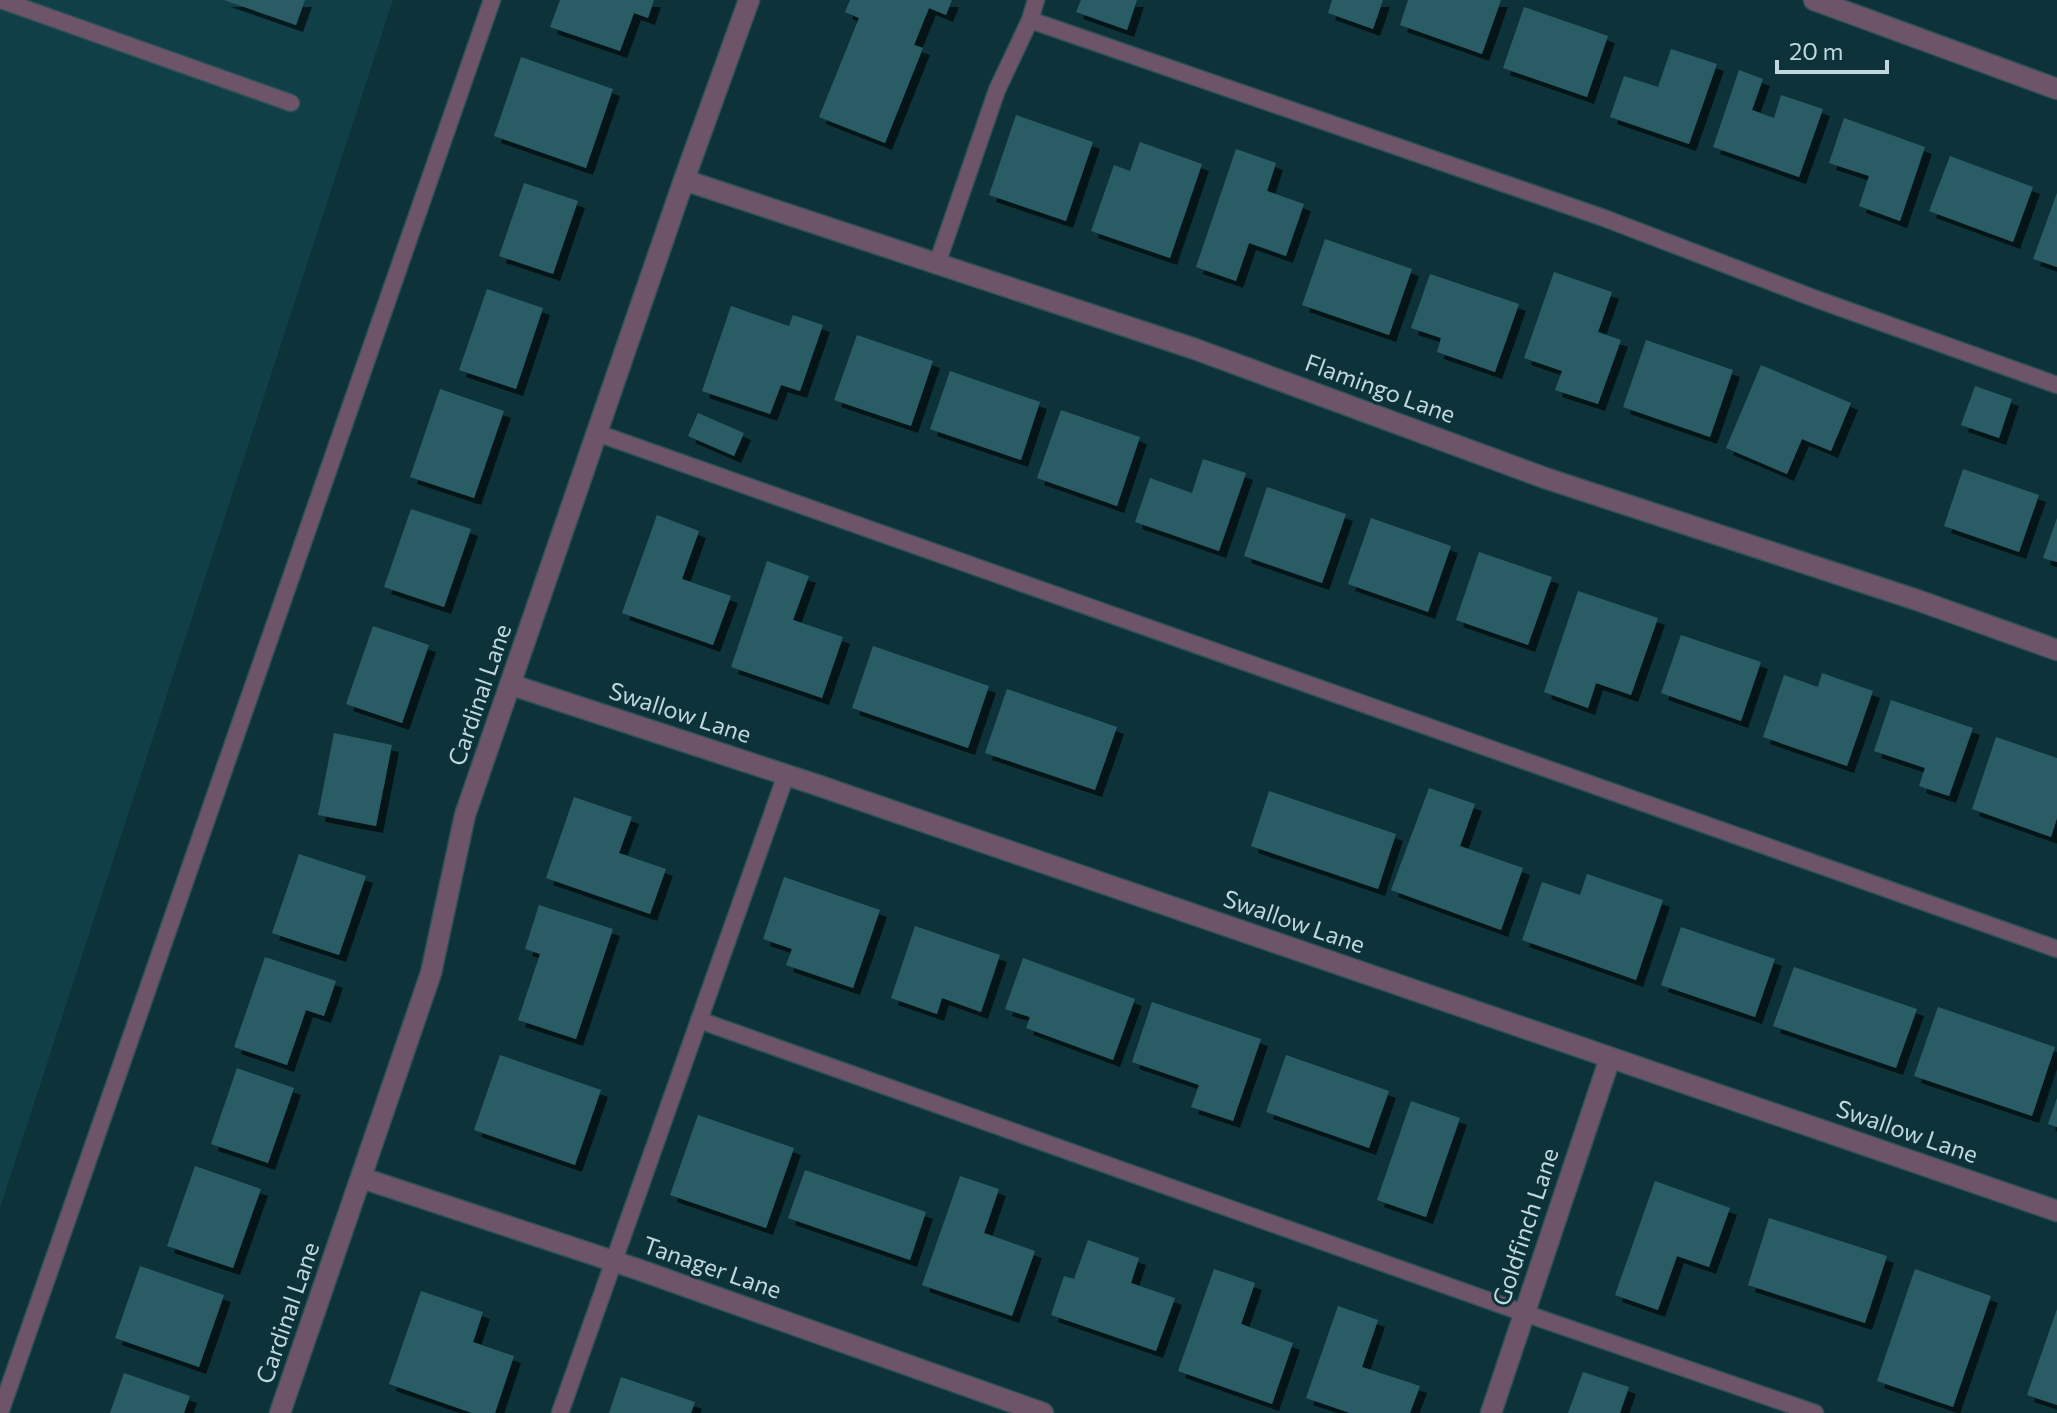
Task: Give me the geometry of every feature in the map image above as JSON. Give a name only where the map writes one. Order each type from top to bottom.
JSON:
[{"type":"street","name":"Cardinal Lane","points":[[280,1413],[431,973],[465,815],[749,0]]},
{"type":"street","points":[[1814,0],[2057,89]]},
{"type":"street","name":"Flamingo Lane","points":[[684,180],[1195,349],[1545,478],[1917,600],[2057,650]]},
{"type":"street","name":"Swallow Lane","points":[[512,685],[786,775],[2057,1211]]},
{"type":"street","name":"Goldfinch Lane","points":[[1491,1413],[1610,1058]]},
{"type":"street","name":"Tanager Lane","points":[[362,1178],[613,1261],[1043,1413]]},
{"type":"lane","points":[[1,0],[291,103]]},
{"type":"lane","points":[[0,1413],[492,0]]},
{"type":"lane","points":[[937,264],[997,90],[1030,20],[1036,0]]},
{"type":"lane","points":[[1030,20],[1604,218],[1816,299],[2057,385]]},
{"type":"lane","points":[[597,433],[2057,949]]},
{"type":"lane","points":[[560,1413],[786,775]]},
{"type":"lane","points":[[699,1020],[1815,1413]]},
{"type":"shaded area","points":[[0,0],[393,0],[0,1208]]},
{"type":"building","points":[[224,0],[305,0],[296,25]]},
{"type":"building","points":[[560,0],[654,0],[648,18],[634,13],[620,51],[550,27]]},
{"type":"building","points":[[850,0],[952,0],[946,15],[929,8],[914,45],[923,48],[885,143],[819,117],[859,18],[845,12]]},
{"type":"building","points":[[1081,0],[1137,0],[1127,30],[1076,12]]},
{"type":"building","points":[[1332,0],[1383,0],[1373,29],[1328,13]]},
{"type":"building","points":[[1408,0],[1501,0],[1482,54],[1400,25]]},
{"type":"building","points":[[1524,7],[1608,36],[1587,97],[1503,68]]},
{"type":"building","points":[[1671,49],[1717,64],[1689,144],[1610,117],[1624,76],[1658,87]]},
{"type":"building","points":[[521,57],[613,89],[586,168],[494,136]]},
{"type":"building","points":[[1739,70],[1763,79],[1752,110],[1774,118],[1781,95],[1823,109],[1799,177],[1713,147]]},
{"type":"building","points":[[1016,115],[1093,142],[1066,221],[989,195]]},
{"type":"building","points":[[1844,118],[1925,147],[1900,221],[1859,206],[1869,176],[1829,163]]},
{"type":"building","points":[[1140,142],[1202,164],[1170,258],[1091,231],[1114,165],[1130,171]]},
{"type":"building","points":[[1236,149],[1276,163],[1267,191],[1304,204],[1286,256],[1249,243],[1236,281],[1196,267]]},
{"type":"building","points":[[1950,156],[2033,187],[2013,242],[1929,211]]},
{"type":"building","points":[[524,183],[578,201],[553,274],[499,256]]},
{"type":"building","points":[[2057,193],[2057,267],[2033,259]]},
{"type":"building","points":[[1325,239],[1412,269],[1389,335],[1302,305]]},
{"type":"building","points":[[1554,272],[1612,292],[1598,332],[1621,340],[1598,404],[1555,390],[1562,371],[1524,358]]},
{"type":"building","points":[[1430,274],[1519,304],[1495,372],[1437,352],[1441,338],[1411,328]]},
{"type":"building","points":[[487,289],[543,308],[516,389],[459,370]]},
{"type":"building","points":[[731,306],[789,326],[793,315],[823,325],[800,391],[781,385],[770,414],[702,391]]},
{"type":"building","points":[[857,335],[933,361],[911,426],[834,400]]},
{"type":"building","points":[[1646,340],[1733,370],[1710,437],[1623,407]]},
{"type":"building","points":[[1761,365],[1851,403],[1831,451],[1802,439],[1787,474],[1726,448]]},
{"type":"building","points":[[950,371],[1040,402],[1021,460],[930,429]]},
{"type":"building","points":[[1975,386],[2012,399],[1999,438],[1961,425]]},
{"type":"building","points":[[440,389],[504,411],[474,498],[410,477]]},
{"type":"building","points":[[1061,410],[1140,437],[1117,506],[1037,478]]},
{"type":"building","points":[[698,413],[744,433],[734,456],[688,436]]},
{"type":"building","points":[[1203,459],[1246,473],[1219,551],[1135,522],[1150,478],[1192,493]]},
{"type":"building","points":[[1963,469],[2039,495],[2019,552],[1944,526]]},
{"type":"building","points":[[1267,487],[1346,514],[1322,583],[1244,556]]},
{"type":"building","points":[[411,509],[471,529],[444,607],[384,587]]},
{"type":"building","points":[[657,515],[699,531],[682,579],[731,596],[713,645],[622,613]]},
{"type":"building","points":[[1371,518],[1451,546],[1428,612],[1348,584]]},
{"type":"building","points":[[2057,518],[2057,562],[2043,558]]},
{"type":"building","points":[[1479,552],[1552,577],[1528,645],[1456,620]]},
{"type":"building","points":[[767,561],[809,576],[793,620],[843,637],[822,698],[731,667]]},
{"type":"building","points":[[1578,591],[1658,618],[1631,695],[1596,683],[1588,708],[1544,692]]},
{"type":"building","points":[[373,626],[429,645],[402,723],[346,704]]},
{"type":"building","points":[[1681,635],[1761,662],[1741,721],[1661,693]]},
{"type":"building","points":[[873,646],[989,686],[968,748],[852,708]]},
{"type":"building","points":[[1822,673],[1873,691],[1847,766],[1763,737],[1784,675],[1818,687]]},
{"type":"building","points":[[1007,689],[1117,727],[1095,790],[985,753]]},
{"type":"building","points":[[1891,700],[1973,728],[1949,796],[1919,786],[1925,768],[1874,751]]},
{"type":"building","points":[[334,733],[392,745],[376,826],[318,815]]},
{"type":"building","points":[[1996,737],[2057,758],[2057,818],[2051,837],[1972,809]]},
{"type":"building","points":[[1429,788],[1475,804],[1460,846],[1523,868],[1501,930],[1391,890]]},
{"type":"building","points":[[1269,791],[1396,834],[1378,889],[1251,846]]},
{"type":"building","points":[[574,797],[632,817],[619,853],[666,869],[650,914],[546,878]]},
{"type":"building","points":[[299,854],[366,876],[339,955],[272,933]]},
{"type":"building","points":[[1587,874],[1663,900],[1636,980],[1522,940],[1542,882],[1580,895]]},
{"type":"building","points":[[784,877],[880,910],[853,988],[786,965],[792,949],[763,939]]},
{"type":"building","points":[[539,905],[613,929],[576,1039],[518,1020],[540,954],[525,949]]},
{"type":"building","points":[[915,926],[1000,955],[981,1012],[942,998],[937,1014],[891,998]]},
{"type":"building","points":[[1681,927],[1775,959],[1755,1017],[1661,985]]},
{"type":"building","points":[[265,957],[336,981],[324,1016],[306,1010],[287,1065],[234,1047]]},
{"type":"building","points":[[1023,958],[1135,999],[1113,1060],[1026,1028],[1030,1017],[1005,1009]]},
{"type":"building","points":[[1794,967],[1917,1009],[1896,1068],[1773,1026]]},
{"type":"building","points":[[1152,1002],[1261,1039],[1233,1121],[1191,1107],[1199,1085],[1132,1062]]},
{"type":"building","points":[[1938,1007],[2055,1047],[2032,1116],[1914,1076]]},
{"type":"building","points":[[500,1055],[601,1090],[575,1165],[474,1130]]},
{"type":"building","points":[[1286,1055],[1389,1091],[1369,1148],[1266,1112]]},
{"type":"building","points":[[237,1068],[294,1088],[268,1163],[211,1144]]},
{"type":"building","points":[[2057,1098],[2057,1127],[2048,1124]]},
{"type":"building","points":[[1411,1101],[1460,1118],[1426,1217],[1377,1200]]},
{"type":"building","points":[[698,1115],[794,1148],[766,1228],[670,1195]]},
{"type":"building","points":[[195,1166],[261,1189],[233,1268],[167,1246]]},
{"type":"building","points":[[805,1170],[926,1212],[910,1260],[788,1218]]},
{"type":"building","points":[[960,1176],[999,1189],[984,1233],[1035,1251],[1012,1316],[922,1285]]},
{"type":"building","points":[[1655,1181],[1730,1208],[1709,1267],[1677,1256],[1658,1310],[1615,1295]]},
{"type":"building","points":[[1769,1218],[1887,1256],[1865,1323],[1748,1285]]},
{"type":"building","points":[[1088,1240],[1139,1258],[1131,1283],[1175,1298],[1156,1351],[1051,1315],[1064,1276],[1074,1279]]},
{"type":"building","points":[[140,1266],[224,1295],[199,1367],[115,1338]]},
{"type":"building","points":[[1214,1269],[1255,1283],[1241,1324],[1293,1343],[1272,1404],[1178,1371]]},
{"type":"building","points":[[1915,1269],[1991,1296],[1953,1407],[1877,1381]]},
{"type":"building","points":[[421,1291],[483,1312],[473,1342],[514,1356],[495,1413],[472,1413],[389,1384]]},
{"type":"building","points":[[1338,1306],[1378,1320],[1362,1367],[1420,1386],[1410,1413],[1350,1413],[1306,1398]]},
{"type":"building","points":[[2057,1309],[2057,1405],[2027,1395]]},
{"type":"building","points":[[1583,1372],[1629,1387],[1620,1413],[1568,1413]]},
{"type":"building","points":[[124,1373],[190,1396],[184,1413],[110,1413]]},
{"type":"building","points":[[621,1377],[695,1402],[691,1413],[609,1413]]}]
